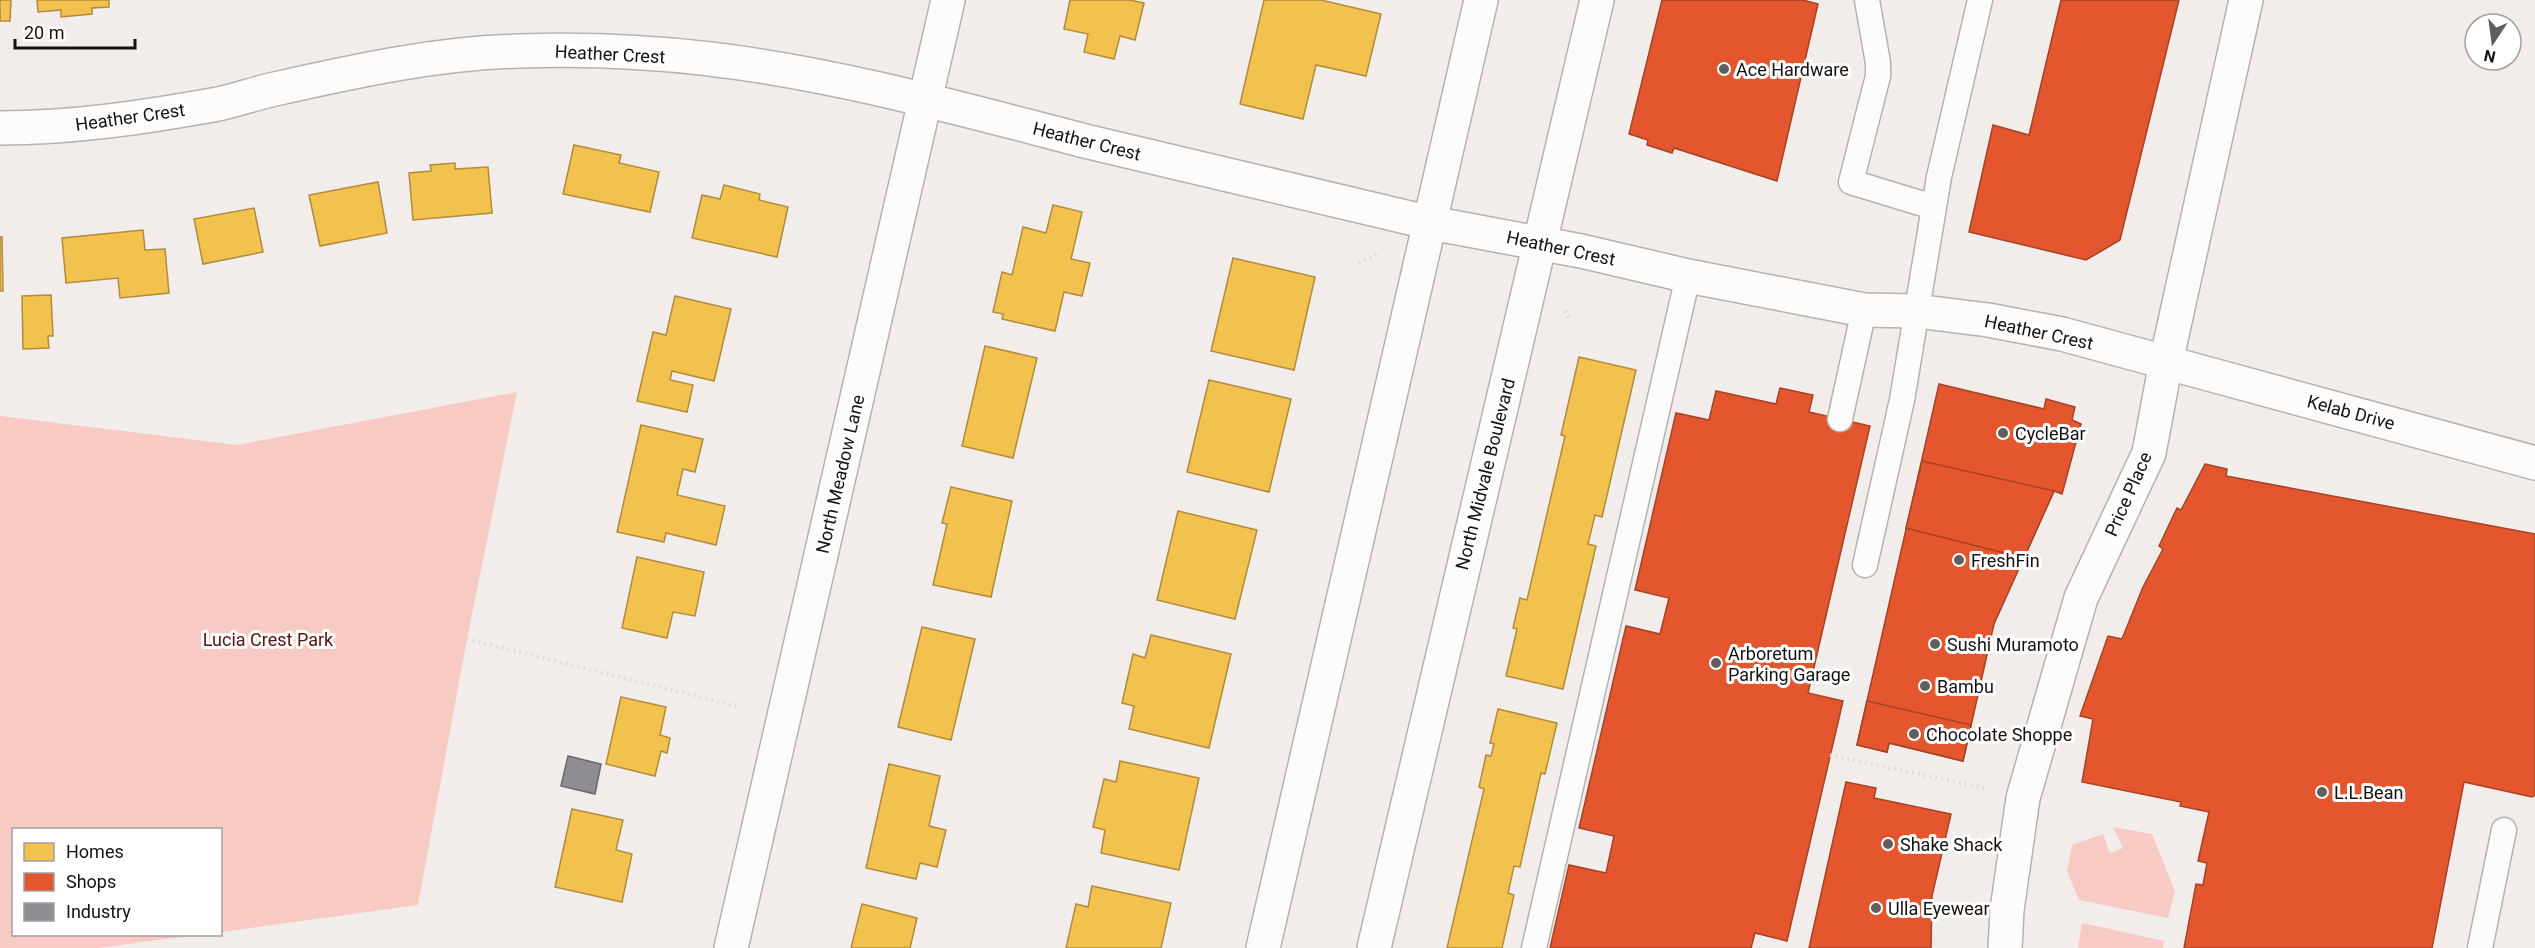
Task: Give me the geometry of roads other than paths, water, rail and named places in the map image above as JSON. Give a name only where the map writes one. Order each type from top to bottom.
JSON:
[{"type":"street","name":"North Meadow Lane","points":[[731,948],[948,0]]},
{"type":"street","points":[[1263,948],[1481,0]]},
{"type":"street","name":"North Midvale Boulevard","points":[[1374,948],[1446,633],[1597,0]]},
{"type":"street","name":"Price Place","points":[[2005,948],[2007,910],[2023,798],[2081,598],[2149,453],[2166,362],[2246,0]]},
{"type":"street","name":"Heather Crest","points":[[0,128],[74,125],[125,119],[222,103],[272,90],[409,62],[515,51],[565,50],[710,59],[813,76],[925,100],[1216,173],[1431,223],[1540,243],[1688,276],[1864,310],[1916,312],[1988,320],[2062,334],[2166,362]]},
{"type":"street","name":"Kelab Drive","points":[[2166,362],[2535,463]]},
{"type":"lane","points":[[1867,0],[1878,63],[1878,76],[1851,182],[1934,207]]},
{"type":"lane","points":[[1865,565],[1902,400],[1934,207],[1980,0]]},
{"type":"lane","points":[[1534,948],[1688,276]]},
{"type":"lane","points":[[1840,419],[1864,310]]},
{"type":"lane","points":[[2480,948],[2504,830]]},
{"type":"place","name":"Ace Hardware","points":[[1724,69]]},
{"type":"place","name":"CycleBar","points":[[2003,433]]},
{"type":"place","name":"FreshFin","points":[[1959,560]]},
{"type":"place","name":"Sushi Muramoto","points":[[1935,644]]},
{"type":"place","name":"Arboretum Parking Garage","points":[[1716,663]]},
{"type":"place","name":"Bambu","points":[[1925,686]]},
{"type":"place","name":"Chocolate Shoppe","points":[[1914,734]]},
{"type":"place","name":"L.L.Bean","points":[[2322,792]]},
{"type":"place","name":"Shake Shack","points":[[1888,844]]},
{"type":"place","name":"Ulla Eyewear","points":[[1876,908]]},
{"type":"park label","name":"Lucia Crest Park","points":[[268,639]]}]
